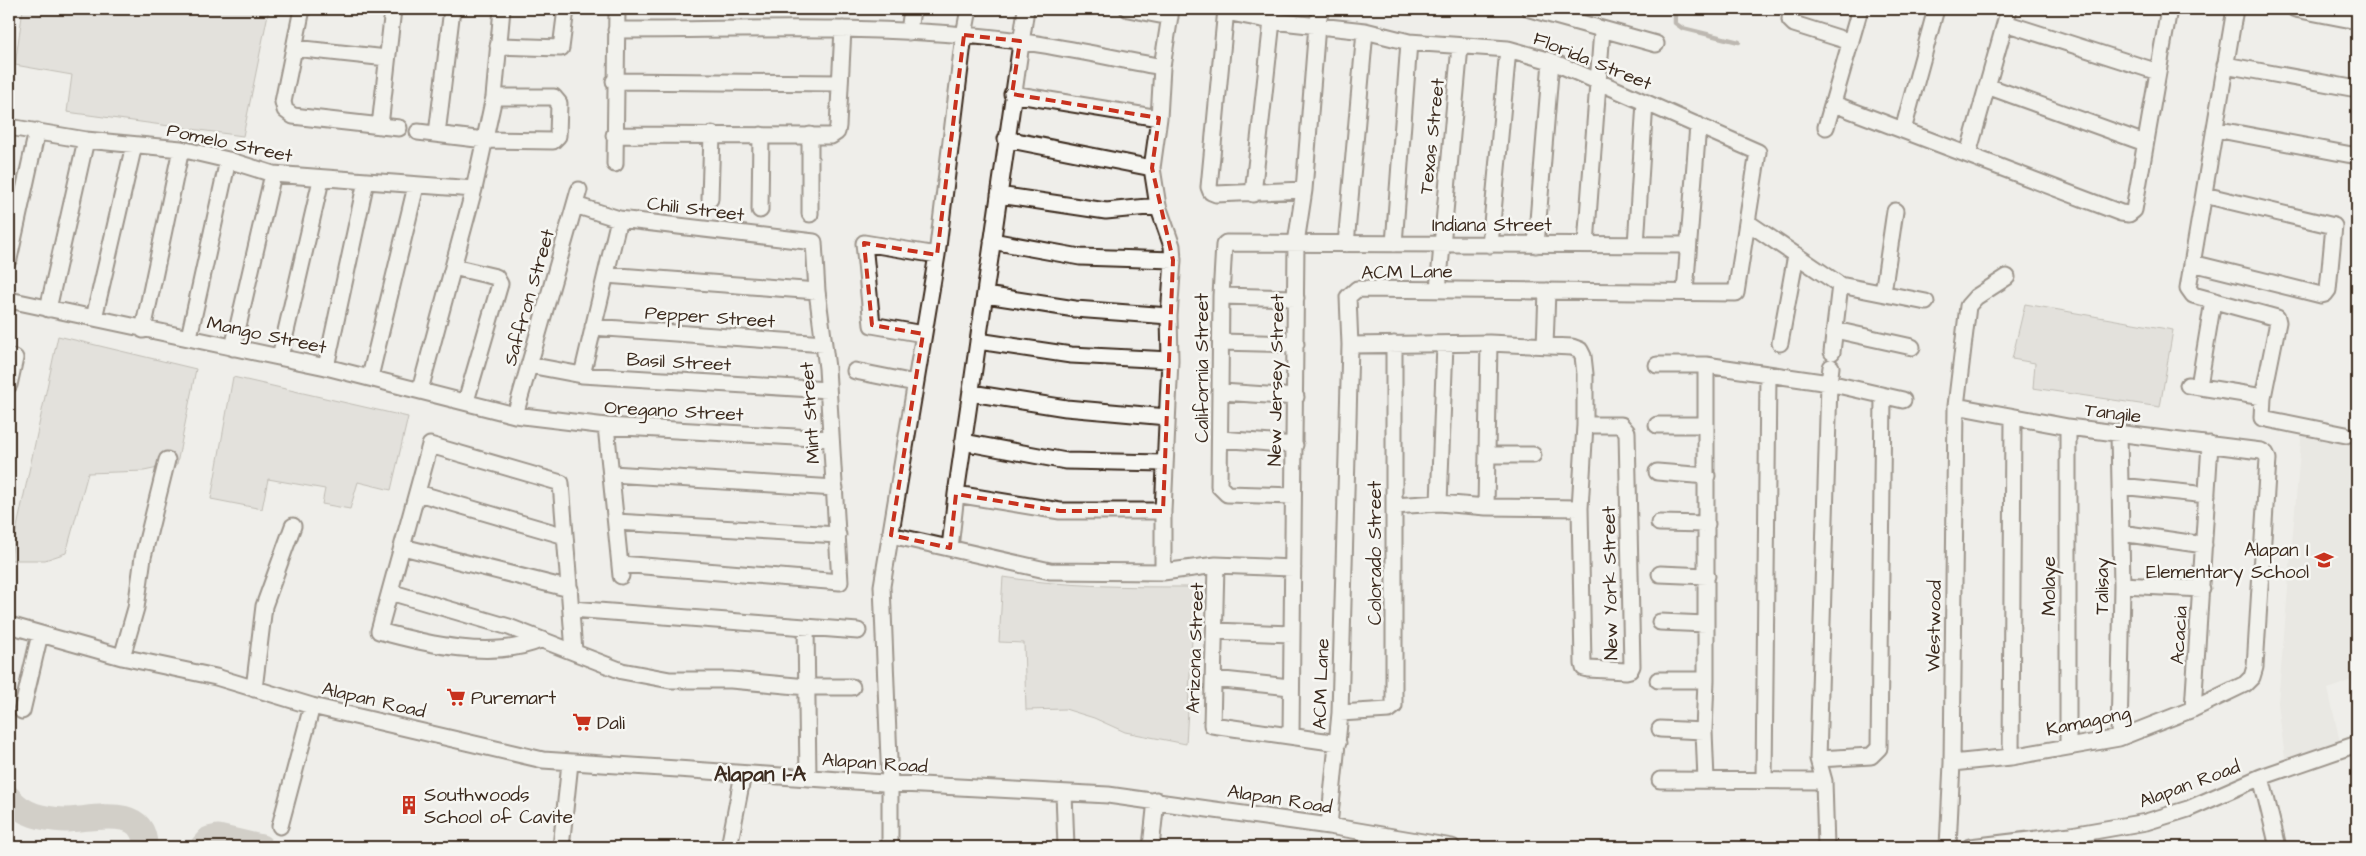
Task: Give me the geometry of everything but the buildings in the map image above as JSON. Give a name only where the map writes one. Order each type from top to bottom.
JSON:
[{"type":"street","points":[[302,9],[283,102],[285,110],[293,116],[399,128]]},
{"type":"street","points":[[380,126],[393,9]]},
{"type":"street","points":[[437,134],[452,9]]},
{"type":"street","points":[[420,390],[474,189],[494,97],[502,9]]},
{"type":"street","points":[[498,46],[561,48],[566,9]]},
{"type":"street","points":[[615,164],[614,81],[617,9]]},
{"type":"street","points":[[909,32],[912,9]]},
{"type":"street","points":[[890,847],[890,784],[882,586],[892,535],[937,255],[964,35],[969,9]]},
{"type":"street","points":[[950,548],[1012,94],[1026,9]]},
{"type":"street","points":[[1128,9],[1171,13],[1162,67],[1159,118],[1152,168],[1158,206],[1172,246],[1173,260],[1169,316],[1170,360],[1166,417],[1163,572]]},
{"type":"street","name":"New Jersey Street","points":[[1291,736],[1290,687],[1296,396],[1296,243],[1304,190],[1317,25],[1321,9]]},
{"type":"street","points":[[1530,9],[1656,44]]},
{"type":"street","points":[[1791,9],[1790,20],[1794,24],[1851,42]]},
{"type":"street","points":[[1826,127],[1860,9]]},
{"type":"street","points":[[1903,130],[1936,9]]},
{"type":"street","points":[[1834,104],[2121,213],[2129,214],[2134,210],[2169,9]]},
{"type":"street","points":[[2235,9],[2188,288],[2190,293],[2213,301],[2277,318],[2278,322],[2260,414],[2266,420],[2346,435]]},
{"type":"street","points":[[2295,9],[2357,21]]},
{"type":"street","points":[[1226,10],[1209,187],[1211,192],[1216,194],[1253,194],[1304,190]]},
{"type":"street","name":"Florida Street","points":[[1226,10],[1272,21],[1365,31],[1409,42],[1508,49],[1551,61],[1758,152]]},
{"type":"street","points":[[1968,154],[2007,16],[2158,72]]},
{"type":"street","points":[[1253,194],[1272,21]]},
{"type":"street","points":[[616,30],[843,29],[964,35],[1020,41],[1162,67]]},
{"type":"street","points":[[614,134],[831,136],[837,132],[843,29]]},
{"type":"street","points":[[1586,244],[1602,30]]},
{"type":"street","points":[[1346,244],[1365,31]]},
{"type":"street","points":[[1394,244],[1409,42]]},
{"type":"street","name":"Texas Street","points":[[1438,290],[1460,46]]},
{"type":"street","points":[[294,48],[387,58]]},
{"type":"street","points":[[1490,245],[1508,49]]},
{"type":"street","points":[[1536,245],[1551,61]]},
{"type":"street","points":[[2226,65],[2357,89]]},
{"type":"street","points":[[614,81],[840,83]]},
{"type":"street","points":[[1987,86],[2145,142]]},
{"type":"street","points":[[1012,94],[1159,118]]},
{"type":"street","points":[[418,132],[484,140],[553,141],[558,136],[558,100],[554,97],[494,97]]},
{"type":"street","points":[[1636,244],[1645,102]]},
{"type":"street","points":[[1685,292],[1698,126]]},
{"type":"street","name":"Pomelo Street","points":[[9,127],[86,140],[181,149],[228,160],[272,174],[321,180],[366,181],[474,189]]},
{"type":"street","points":[[2215,129],[2357,156]]},
{"type":"street","points":[[9,259],[37,131]]},
{"type":"street","points":[[710,199],[712,134]]},
{"type":"street","points":[[760,210],[761,135]]},
{"type":"street","points":[[810,135],[810,214]]},
{"type":"street","points":[[1006,139],[1152,168]]},
{"type":"street","points":[[48,309],[86,140]]},
{"type":"street","points":[[94,318],[134,145]]},
{"type":"street","points":[[143,330],[181,149]]},
{"type":"street","name":"ACM Lane","points":[[1329,826],[1340,713],[1350,345],[1348,297],[1351,292],[1357,289],[1736,293],[1758,152]]},
{"type":"street","points":[[190,337],[228,160]]},
{"type":"street","points":[[233,348],[272,174]]},
{"type":"street","points":[[280,357],[321,180]]},
{"type":"street","points":[[326,367],[366,181]]},
{"type":"street","points":[[370,377],[416,186]]},
{"type":"street","name":"Saffron Street","points":[[516,415],[579,190]]},
{"type":"street","points":[[999,195],[1106,211],[1158,206]]},
{"type":"street","points":[[2192,263],[2321,295],[2325,294],[2328,290],[2334,226],[2204,195]]},
{"type":"street","name":"Chili Street","points":[[575,206],[619,219],[814,242]]},
{"type":"street","points":[[1883,293],[1895,211]]},
{"type":"street","points":[[582,375],[619,219]]},
{"type":"street","points":[[1747,222],[1840,285],[1926,302]]},
{"type":"street","points":[[992,241],[1080,257],[1173,260]]},
{"type":"street","name":"Mint Street","points":[[616,522],[621,570],[840,582],[827,368],[817,291],[814,242]]},
{"type":"street","name":"California Street","points":[[1294,496],[1227,494],[1219,486],[1222,392],[1221,296],[1224,245],[1226,242],[1296,243]]},
{"type":"street","points":[[923,334],[872,325],[864,243],[937,255]]},
{"type":"street","name":"Indiana Street","points":[[1296,243],[1688,245]]},
{"type":"street","points":[[1780,343],[1796,255]]},
{"type":"street","points":[[453,267],[496,277],[500,284],[466,401]]},
{"type":"street","points":[[606,275],[817,291]]},
{"type":"street","name":"Westwood","points":[[1948,847],[1952,763],[1956,406],[1968,306],[1976,297],[2007,277]]},
{"type":"street","points":[[1826,847],[1824,781],[1818,758],[1829,383],[1840,285]]},
{"type":"street","points":[[1350,345],[1489,343],[1545,346],[1546,291]]},
{"type":"street","points":[[986,294],[1075,309],[1169,316]]},
{"type":"street","points":[[1221,296],[1296,298]]},
{"type":"street","name":"Mango Street","points":[[9,300],[143,330],[190,337],[326,367],[516,415]]},
{"type":"street","points":[[2213,301],[2194,386],[2263,396]]},
{"type":"street","name":"Pepper Street","points":[[593,327],[824,344]]},
{"type":"street","points":[[1835,330],[1912,347]]},
{"type":"street","points":[[978,341],[1071,355],[1170,360]]},
{"type":"street","points":[[1221,342],[1296,344]]},
{"type":"street","points":[[1486,507],[1489,343]]},
{"type":"street","name":"Colorado Street","points":[[1340,713],[1389,710],[1394,706],[1394,344]]},
{"type":"street","points":[[1438,503],[1445,344]]},
{"type":"street","name":"New York Street","points":[[1545,346],[1572,347],[1580,350],[1583,356],[1585,425],[1580,508],[1582,664],[1588,670],[1626,671],[1632,666],[1627,432],[1621,425],[1585,425]]},
{"type":"street","points":[[9,356],[15,358],[9,385]]},
{"type":"street","name":"Basil Street","points":[[529,365],[582,375],[828,390]]},
{"type":"street","points":[[1656,365],[1706,365],[1829,383],[1904,400]]},
{"type":"street","points":[[1706,365],[1707,576],[1704,731],[1706,780]]},
{"type":"street","points":[[855,372],[916,383]]},
{"type":"street","points":[[1764,780],[1768,374]]},
{"type":"street","points":[[1222,392],[1296,396]]},
{"type":"street","points":[[971,393],[1066,408],[1166,417]]},
{"type":"street","points":[[1818,758],[1870,756],[1879,748],[1883,396]]},
{"type":"street","name":"Tangile","points":[[1956,406],[2068,427],[2210,444],[2261,451],[2266,454],[2268,459],[2255,667],[2252,677]]},
{"type":"street","name":"Oregano Street","points":[[516,415],[606,426],[831,439]]},
{"type":"street","points":[[2011,757],[2013,417]]},
{"type":"street","points":[[1657,425],[1706,425]]},
{"type":"street","points":[[606,426],[616,522],[838,535]]},
{"type":"street","name":"Molaye","points":[[2068,427],[2068,746]]},
{"type":"street","name":"Talisay","points":[[2119,434],[2122,584],[2120,738]]},
{"type":"street","points":[[1221,438],[1295,445]]},
{"type":"street","points":[[963,442],[1066,461],[1165,463]]},
{"type":"street","name":"Acacia","points":[[2193,709],[2210,444]]},
{"type":"street","points":[[540,640],[521,647],[474,648],[414,640],[379,631],[430,446],[561,483],[574,651]]},
{"type":"street","points":[[1487,455],[1533,455]]},
{"type":"street","points":[[123,652],[136,608],[143,558],[167,460]]},
{"type":"street","points":[[1658,472],[1707,476]]},
{"type":"street","points":[[612,474],[835,488]]},
{"type":"street","points":[[2120,486],[2207,495]]},
{"type":"street","points":[[418,493],[566,536]]},
{"type":"street","points":[[956,494],[1060,511],[1163,511]]},
{"type":"street","points":[[1394,506],[1438,503],[1486,507],[1580,508]]},
{"type":"street","points":[[1659,523],[1707,524]]},
{"type":"street","points":[[254,689],[264,606],[293,526]]},
{"type":"street","points":[[2121,533],[2204,545]]},
{"type":"street","points":[[892,535],[1050,570],[1163,572],[1216,565],[1293,568]]},
{"type":"street","points":[[403,547],[570,589]]},
{"type":"street","name":"Arizona Street","points":[[1216,565],[1212,725],[1338,743]]},
{"type":"street","points":[[1660,574],[1707,576]]},
{"type":"street","points":[[2122,584],[2202,590]]},
{"type":"street","points":[[390,592],[509,627],[622,670],[670,680],[731,680],[807,686],[852,687]]},
{"type":"street","points":[[572,609],[858,631]]},
{"type":"street","points":[[1660,622],[1706,624]]},
{"type":"street","name":"Alapan Road","points":[[9,624],[40,634],[123,652],[216,677],[312,706],[543,760],[1156,800],[1452,847]]},
{"type":"street","points":[[806,627],[808,778]]},
{"type":"street","points":[[1215,631],[1292,634]]},
{"type":"street","points":[[22,711],[40,634]]},
{"type":"street","name":"Kamagong","points":[[1952,763],[2011,757],[2120,738],[2193,709],[2245,684],[2252,677]]},
{"type":"street","points":[[1214,679],[1290,687]]},
{"type":"street","points":[[1658,680],[1706,680]]},
{"type":"street","points":[[280,826],[312,706]]},
{"type":"street","points":[[1660,728],[1704,731]]},
{"type":"street","name":"Alapan Road","points":[[1970,847],[2071,835],[2146,822],[2188,809],[2261,777],[2357,744]]},
{"type":"street","points":[[561,847],[570,763]]},
{"type":"street","points":[[730,847],[743,774]]},
{"type":"street","points":[[2261,777],[2278,847]]},
{"type":"street","points":[[1660,780],[1824,781]]},
{"type":"street","points":[[1064,793],[1066,847]]},
{"type":"street","points":[[1151,847],[1156,800]]},
{"type":"highlighted area","points":[[964,35],[1020,41],[1012,94],[1159,118],[1152,168],[1173,260],[1163,511],[1060,511],[956,494],[950,548],[891,535],[923,334],[872,325],[864,243],[937,255]]},
{"type":"shaded area","points":[[23,9],[269,9],[243,136],[67,112],[72,75],[15,65]]},
{"type":"shaded area","points":[[2025,304],[2173,330],[2160,407],[2033,388],[2035,363],[2012,359]]},
{"type":"shaded area","points":[[58,336],[196,369],[177,464],[144,471],[88,473],[66,553],[45,560],[10,560]]},
{"type":"shaded area","points":[[233,377],[408,417],[391,490],[358,482],[350,509],[322,504],[325,489],[268,479],[262,509],[211,499]]},
{"type":"shaded area","name":"Alapan I Elementary School","points":[[2302,430],[2357,441],[2357,678],[2328,689],[2340,742],[2285,758],[2278,703]]},
{"type":"shaded area","points":[[1003,577],[1075,585],[1195,587],[1186,744],[1125,732],[1094,718],[1065,709],[1026,710],[1024,643],[999,642]]},
{"type":"waterway","points":[[1675,9],[1675,23],[1682,28],[1739,42]]},
{"type":"waterway","points":[[9,798],[27,812],[49,819],[65,820],[102,817],[127,819],[136,824],[143,833],[145,847]]},
{"type":"waterway","points":[[202,847],[209,839],[218,837],[261,847]]},
{"type":"place","name":"Alapan I Elementary School","points":[[2324,560]]},
{"type":"place","name":"Puremart","points":[[456,697]]},
{"type":"place","name":"Dali","points":[[582,722]]},
{"type":"place","name":"Southwoods School of Cavite","points":[[409,805]]},
{"type":"district","name":"Alapan I-A","points":[[760,774]]}]
